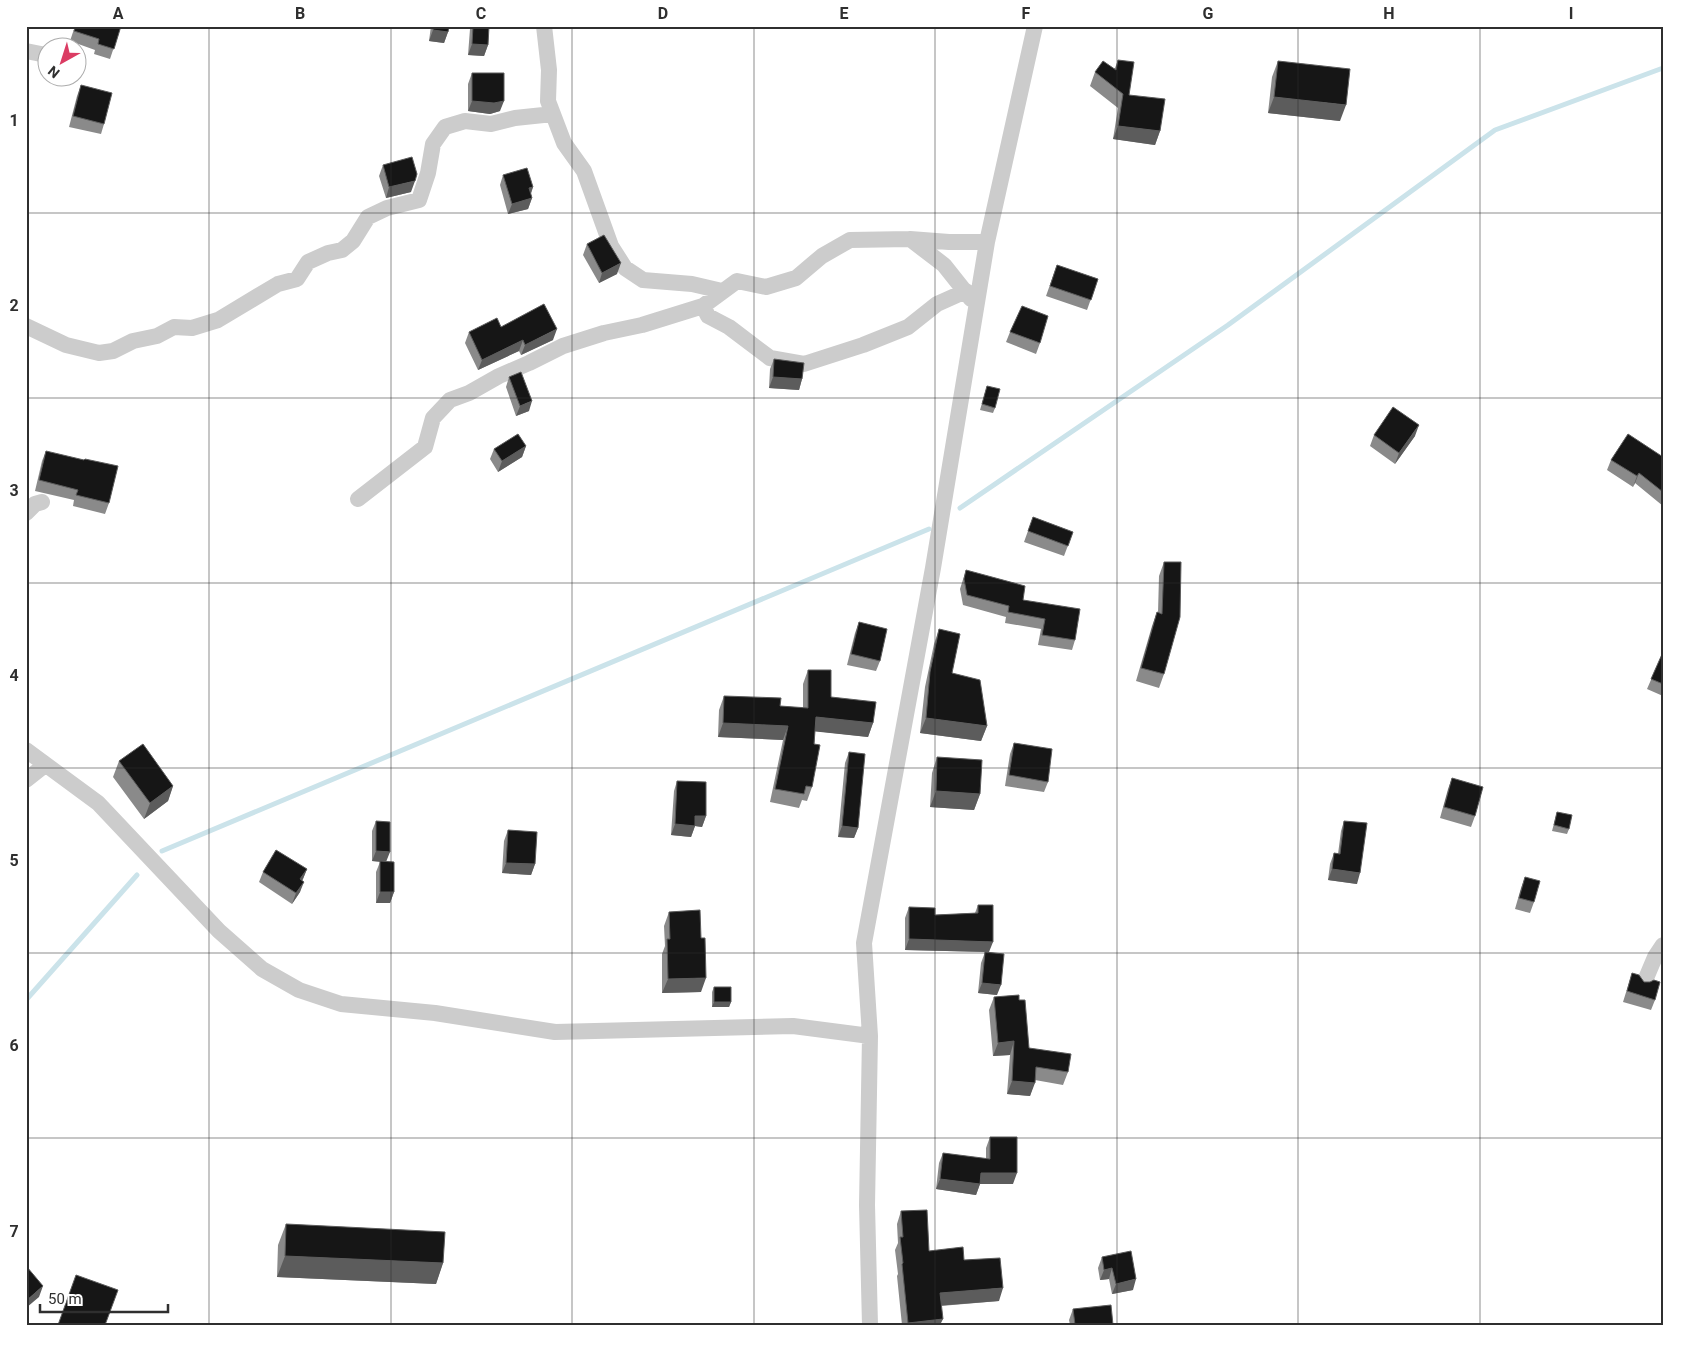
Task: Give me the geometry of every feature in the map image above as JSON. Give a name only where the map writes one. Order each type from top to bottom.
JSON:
[{"type":"street","points":[[544,26],[549,70],[548,101],[564,142],[584,171],[611,246],[625,268],[643,280],[692,284],[722,291]]},
{"type":"street","points":[[870,1325],[867,1204],[870,1036],[864,943],[933,568],[971,298],[987,242],[1035,26]]},
{"type":"street","points":[[26,326],[66,344],[99,353],[113,351],[133,341],[157,336],[174,327],[192,328],[218,320],[278,284],[297,279],[308,262],[328,253],[342,250],[353,241],[368,217],[387,208],[419,200],[428,173],[433,144],[445,127],[465,121],[491,124],[515,118],[553,114]]},
{"type":"street","points":[[358,499],[425,447],[433,418],[450,400],[469,393],[499,376],[562,346],[604,333],[642,325],[703,306],[737,281],[766,287],[796,278],[822,256],[850,240],[910,239],[987,242]]},
{"type":"street","points":[[910,239],[944,265],[971,298]]},
{"type":"street","points":[[703,306],[708,316],[729,327],[770,358],[804,364],[863,345],[908,327],[938,304],[971,298]]},
{"type":"street","points":[[26,513],[35,504],[42,502]]},
{"type":"street","points":[[26,750],[98,803],[219,931],[262,969],[298,990],[341,1004],[435,1013],[555,1032],[793,1026],[870,1036]]},
{"type":"street","points":[[26,780],[45,765]]},
{"type":"street","points":[[1644,984],[1655,957],[1663,945]]},
{"type":"building","points":[[76,26],[121,26],[114,49],[98,44],[99,39],[74,31]]},
{"type":"building","points":[[434,26],[449,26],[448,32],[433,30]]},
{"type":"building","points":[[473,26],[489,26],[488,45],[472,44]]},
{"type":"building","points":[[1118,60],[1134,62],[1129,95],[1165,99],[1160,131],[1118,126],[1123,94],[1095,72],[1103,61],[1116,70]]},
{"type":"building","points":[[1278,61],[1350,69],[1346,105],[1274,97]]},
{"type":"building","points":[[472,73],[504,73],[504,101],[494,103],[472,101]]},
{"type":"building","points":[[88,87],[112,93],[104,124],[73,116],[80,88]]},
{"type":"building","points":[[412,157],[417,174],[415,181],[389,187],[383,165]]},
{"type":"building","points":[[527,168],[533,187],[529,188],[532,198],[512,204],[503,175]]},
{"type":"building","points":[[604,235],[621,263],[602,273],[587,244]]},
{"type":"building","points":[[1057,265],[1098,279],[1091,300],[1050,286]]},
{"type":"building","points":[[544,304],[557,329],[525,345],[523,340],[482,360],[469,332],[497,318],[501,327]]},
{"type":"building","points":[[1022,306],[1048,316],[1040,343],[1010,332]]},
{"type":"building","points":[[774,359],[804,363],[802,379],[773,377]]},
{"type":"building","points":[[521,372],[532,401],[520,406],[509,377]]},
{"type":"building","points":[[987,386],[1000,389],[995,408],[982,404]]},
{"type":"building","points":[[1393,407],[1419,425],[1399,453],[1374,435]]},
{"type":"building","points":[[518,434],[526,446],[502,461],[494,449]]},
{"type":"building","points":[[1628,434],[1663,457],[1663,492],[1639,473],[1637,476],[1611,460]]},
{"type":"building","points":[[46,451],[118,466],[109,503],[76,495],[78,490],[39,480]]},
{"type":"building","points":[[1033,517],[1073,532],[1068,546],[1028,531]]},
{"type":"building","points":[[1164,562],[1181,562],[1180,617],[1164,674],[1141,668],[1157,612],[1162,614]]},
{"type":"building","points":[[966,570],[1025,586],[1023,600],[1080,609],[1075,640],[1042,635],[1045,619],[1008,612],[1009,606],[967,595],[964,579]]},
{"type":"building","points":[[859,622],[887,629],[880,661],[851,654]]},
{"type":"building","points":[[939,629],[960,634],[952,673],[980,680],[987,726],[926,718],[930,672]]},
{"type":"building","points":[[1663,652],[1663,684],[1651,679]]},
{"type":"building","points":[[808,670],[831,670],[831,697],[876,702],[873,723],[816,717],[814,744],[820,745],[812,787],[806,786],[804,794],[775,789],[788,726],[723,723],[724,696],[781,698],[780,706],[808,708]]},
{"type":"building","points":[[1014,743],[1052,749],[1048,782],[1009,775]]},
{"type":"building","points":[[143,744],[173,786],[150,803],[119,761]]},
{"type":"building","points":[[849,752],[865,754],[858,828],[842,826]]},
{"type":"building","points":[[937,757],[982,760],[980,794],[936,791]]},
{"type":"building","points":[[1452,778],[1483,787],[1475,816],[1444,807]]},
{"type":"building","points":[[677,781],[706,782],[706,816],[695,816],[695,826],[675,824]]},
{"type":"building","points":[[1557,812],[1572,815],[1569,829],[1554,825]]},
{"type":"building","points":[[376,821],[390,822],[390,852],[376,851]]},
{"type":"building","points":[[1344,821],[1367,823],[1360,873],[1332,869],[1334,853],[1340,854]]},
{"type":"building","points":[[508,830],[537,832],[535,864],[506,863]]},
{"type":"building","points":[[276,850],[307,869],[300,879],[304,882],[296,893],[263,872]]},
{"type":"building","points":[[380,861],[394,862],[394,892],[380,892]]},
{"type":"building","points":[[1525,877],[1540,881],[1534,902],[1519,898]]},
{"type":"building","points":[[978,905],[993,905],[993,942],[909,939],[909,907],[935,908],[935,915],[978,913]]},
{"type":"building","points":[[700,910],[701,938],[705,938],[706,978],[668,979],[667,939],[670,939],[669,912]]},
{"type":"building","points":[[985,952],[1004,954],[1001,985],[982,983]]},
{"type":"building","points":[[1632,973],[1639,975],[1644,982],[1654,980],[1660,982],[1655,1000],[1627,991]]},
{"type":"building","points":[[714,987],[731,987],[731,1002],[714,1002]]},
{"type":"building","points":[[1019,995],[1019,1000],[1025,1000],[1029,1048],[1071,1054],[1068,1072],[1036,1067],[1035,1083],[1012,1081],[1014,1041],[998,1043],[994,997]]},
{"type":"building","points":[[990,1137],[1017,1137],[1017,1173],[981,1173],[980,1184],[940,1179],[943,1153],[990,1159]]},
{"type":"building","points":[[927,1210],[929,1251],[963,1247],[964,1260],[1000,1258],[1003,1288],[940,1293],[943,1319],[908,1323],[900,1237],[903,1237],[901,1211]]},
{"type":"building","points":[[286,1224],[445,1232],[443,1263],[285,1256]]},
{"type":"building","points":[[1131,1251],[1136,1279],[1116,1284],[1112,1268],[1104,1270],[1102,1257]]},
{"type":"building","points":[[26,1268],[43,1286],[26,1301]]},
{"type":"building","points":[[76,1275],[118,1290],[105,1325],[58,1325]]},
{"type":"building","points":[[1111,1305],[1113,1325],[1075,1325],[1073,1309]]},
{"type":"waterway","points":[[960,508],[1228,325],[1495,130],[1663,68]]},
{"type":"waterway","points":[[162,851],[929,529]]},
{"type":"waterway","points":[[26,1000],[137,875]]}]
